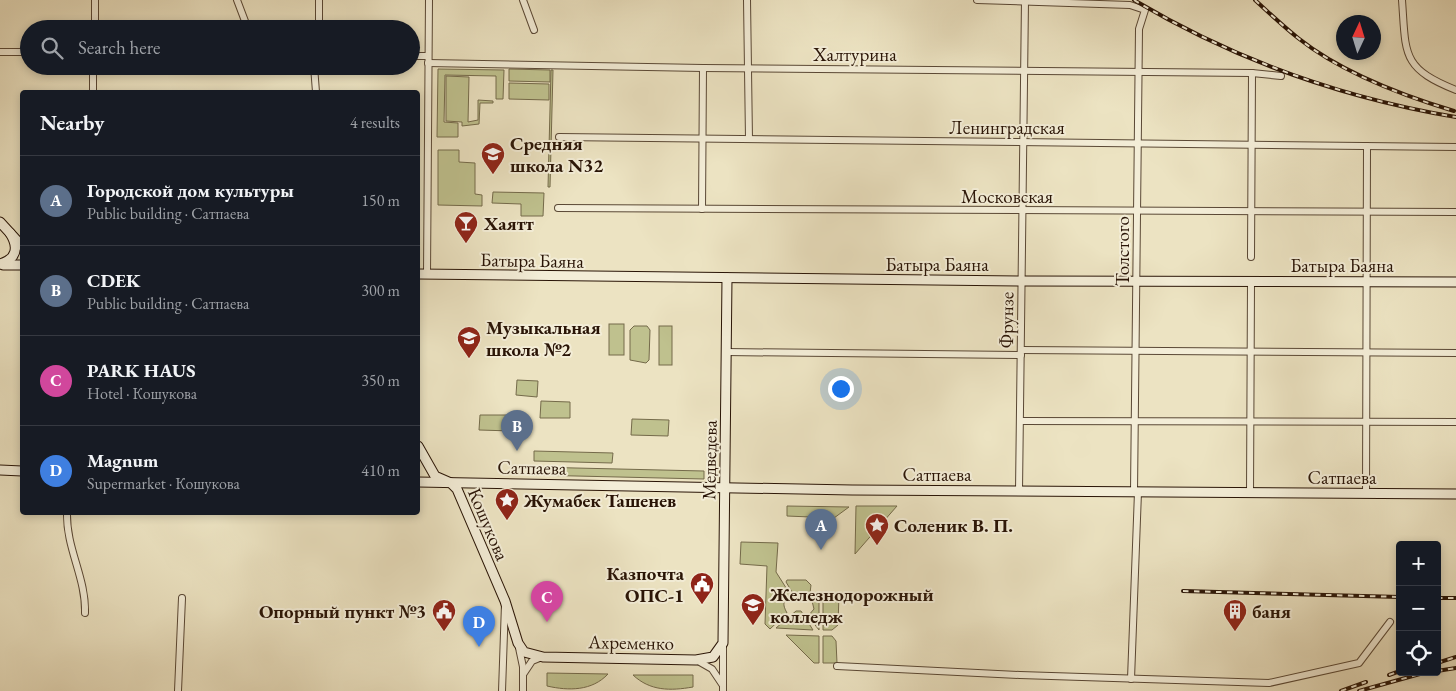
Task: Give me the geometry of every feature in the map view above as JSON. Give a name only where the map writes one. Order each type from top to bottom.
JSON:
[{"type":"street","points":[[95,20],[96,0]]},
{"type":"street","points":[[237,0],[245,20]]},
{"type":"street","points":[[319,0],[319,20]]},
{"type":"street","points":[[422,274],[429,0]]},
{"type":"street","points":[[523,0],[534,30]]},
{"type":"street","points":[[748,0],[749,139]]},
{"type":"street","points":[[977,0],[1025,1]]},
{"type":"street","points":[[1402,0],[1408,55],[1415,66],[1424,74],[1456,90]]},
{"type":"street","name":"Толстого","points":[[1025,1],[1130,5],[1145,10],[1139,29],[1136,492],[1131,679]]},
{"type":"street","name":"Фрунзе","points":[[1019,491],[1025,1]]},
{"type":"street","points":[[0,52],[20,52]]},
{"type":"street","name":"Халтурина","points":[[420,58],[703,68],[1252,73],[1282,76]]},
{"type":"street","points":[[702,209],[703,68]]},
{"type":"street","points":[[1251,257],[1252,73]]},
{"type":"street","points":[[93,90],[94,75]]},
{"type":"street","points":[[315,75],[316,90]]},
{"type":"street","name":"Ленинградская","points":[[558,137],[1456,147]]},
{"type":"street","points":[[1366,493],[1367,146]]},
{"type":"street","name":"Московская","points":[[558,208],[1022,212],[1456,212]]},
{"type":"street","points":[[0,222],[20,244]]},
{"type":"street","points":[[0,264],[11,260],[16,252],[15,242],[10,233]]},
{"type":"street","points":[[0,264],[20,265]]},
{"type":"street","name":"Батыра Баяна","points":[[422,274],[1022,281],[1456,282]]},
{"type":"street","name":"Медведева","points":[[723,643],[727,278]]},
{"type":"street","points":[[1250,493],[1251,282]]},
{"type":"street","points":[[726,352],[1137,351],[1456,353]]},
{"type":"street","points":[[1020,421],[1456,422]]},
{"type":"street","name":"Кошукова","points":[[420,451],[425,462],[436,477],[451,483],[457,489],[505,600],[519,646]]},
{"type":"street","points":[[420,480],[427,475],[425,462]]},
{"type":"street","points":[[0,470],[20,470]]},
{"type":"street","name":"Сатпаева","points":[[420,481],[852,490],[1456,494]]},
{"type":"street","points":[[67,515],[67,534],[84,589],[85,613]]},
{"type":"street","points":[[178,691],[182,598]]},
{"type":"street","name":"Кошукова","points":[[502,691],[505,600]]},
{"type":"street","points":[[837,666],[864,669],[1269,683],[1359,662],[1390,622]]},
{"type":"street","points":[[723,643],[723,689]]},
{"type":"street","name":"Ахременко","points":[[519,646],[524,652],[531,655],[696,660],[713,657],[723,643]]},
{"type":"street","points":[[519,646],[523,674],[523,691]]},
{"type":"street","points":[[523,674],[532,661],[544,656]]},
{"type":"street","points":[[696,660],[712,669],[723,689]]},
{"type":"green space","points":[[438,69],[504,70],[503,99],[496,99],[496,76],[445,75],[444,122],[458,123],[458,137],[437,137]]},
{"type":"green space","points":[[509,69],[550,70],[550,82],[509,81]]},
{"type":"green space","points":[[551,70],[553,70],[550,187],[548,187]]},
{"type":"green space","points":[[446,76],[469,77],[468,122],[478,120],[478,100],[493,101],[493,103],[480,103],[479,124],[462,126],[462,122],[446,121]]},
{"type":"green space","points":[[509,83],[549,84],[549,100],[509,99]]},
{"type":"green space","points":[[438,150],[459,150],[459,162],[475,163],[475,194],[482,195],[482,206],[438,205]]},
{"type":"green space","points":[[493,192],[544,193],[543,216],[521,216],[521,204],[492,203]]},
{"type":"green space","points":[[609,324],[624,324],[624,355],[609,355]]},
{"type":"green space","points":[[634,326],[647,326],[650,330],[649,360],[646,363],[630,360],[630,330]]},
{"type":"green space","points":[[659,326],[672,326],[672,365],[659,365]]},
{"type":"green space","points":[[517,380],[538,381],[537,397],[516,395]]},
{"type":"green space","points":[[541,401],[570,402],[570,418],[540,418]]},
{"type":"green space","points":[[480,415],[512,415],[512,431],[479,430]]},
{"type":"green space","points":[[632,419],[669,420],[668,436],[631,435]]},
{"type":"green space","points":[[534,451],[613,453],[612,463],[534,461]]},
{"type":"green space","points":[[533,467],[704,471],[704,479],[533,475]]},
{"type":"green space","points":[[787,506],[849,507],[834,518],[787,516]]},
{"type":"green space","points":[[856,506],[897,506],[855,554]]},
{"type":"green space","points":[[741,542],[778,543],[776,572],[790,594],[784,603],[787,613],[770,629],[765,624],[767,566],[740,564]]},
{"type":"green space","points":[[787,580],[806,580],[811,585],[810,593],[802,600],[797,600],[786,582]]},
{"type":"green space","points":[[819,593],[819,630],[808,616],[814,609],[811,597]]},
{"type":"green space","points":[[823,593],[839,594],[838,625],[832,630],[823,630]]},
{"type":"green space","points":[[796,611],[801,611],[813,630],[776,628]]},
{"type":"green space","points":[[786,635],[819,636],[819,663],[814,663]]},
{"type":"green space","points":[[823,636],[832,636],[836,641],[837,663],[823,663]]},
{"type":"green space","points":[[547,673],[608,674],[602,680],[587,687],[564,689],[547,686]]},
{"type":"green space","points":[[633,675],[693,675],[693,687],[668,689],[653,687]]},
{"type":"railway","points":[[1134,0],[1210,40],[1290,74],[1372,99],[1456,117]]},
{"type":"railway","points":[[1255,0],[1298,38],[1333,62],[1373,82],[1413,98],[1454,111]]},
{"type":"railway","points":[[1183,591],[1396,597]]},
{"type":"railway","points":[[1441,598],[1456,598]]},
{"type":"railway","points":[[1441,662],[1456,657]]},
{"type":"railway","points":[[1441,670],[1456,668]]},
{"type":"railway","points":[[1389,675],[1396,672]]},
{"type":"railway","points":[[1359,691],[1413,676]]},
{"type":"railway","points":[[1341,691],[1366,682]]},
{"type":"place","name":"Средняя школа N32","points":[[493,175]]},
{"type":"place","name":"Хаятт","points":[[466,244]]},
{"type":"place","name":"Музыкальная школа №2","points":[[469,359]]},
{"type":"place","name":"CDEK","points":[[517,451]]},
{"type":"place","name":"Жумабек Ташенев","points":[[507,521]]},
{"type":"place","name":"Соленик В. П.","points":[[877,546]]},
{"type":"place","name":"Городской дом культуры","points":[[821,550]]},
{"type":"place","name":"Казпочта ОПС-1","points":[[702,605]]},
{"type":"place","name":"PARK HAUS","points":[[547,622]]},
{"type":"place","name":"Железнодорожный колледж","points":[[753,626]]},
{"type":"place","name":"Опорный пункт №3","points":[[444,632]]},
{"type":"place","name":"баня","points":[[1235,632]]},
{"type":"place","name":"Magnum","points":[[479,647]]}]
